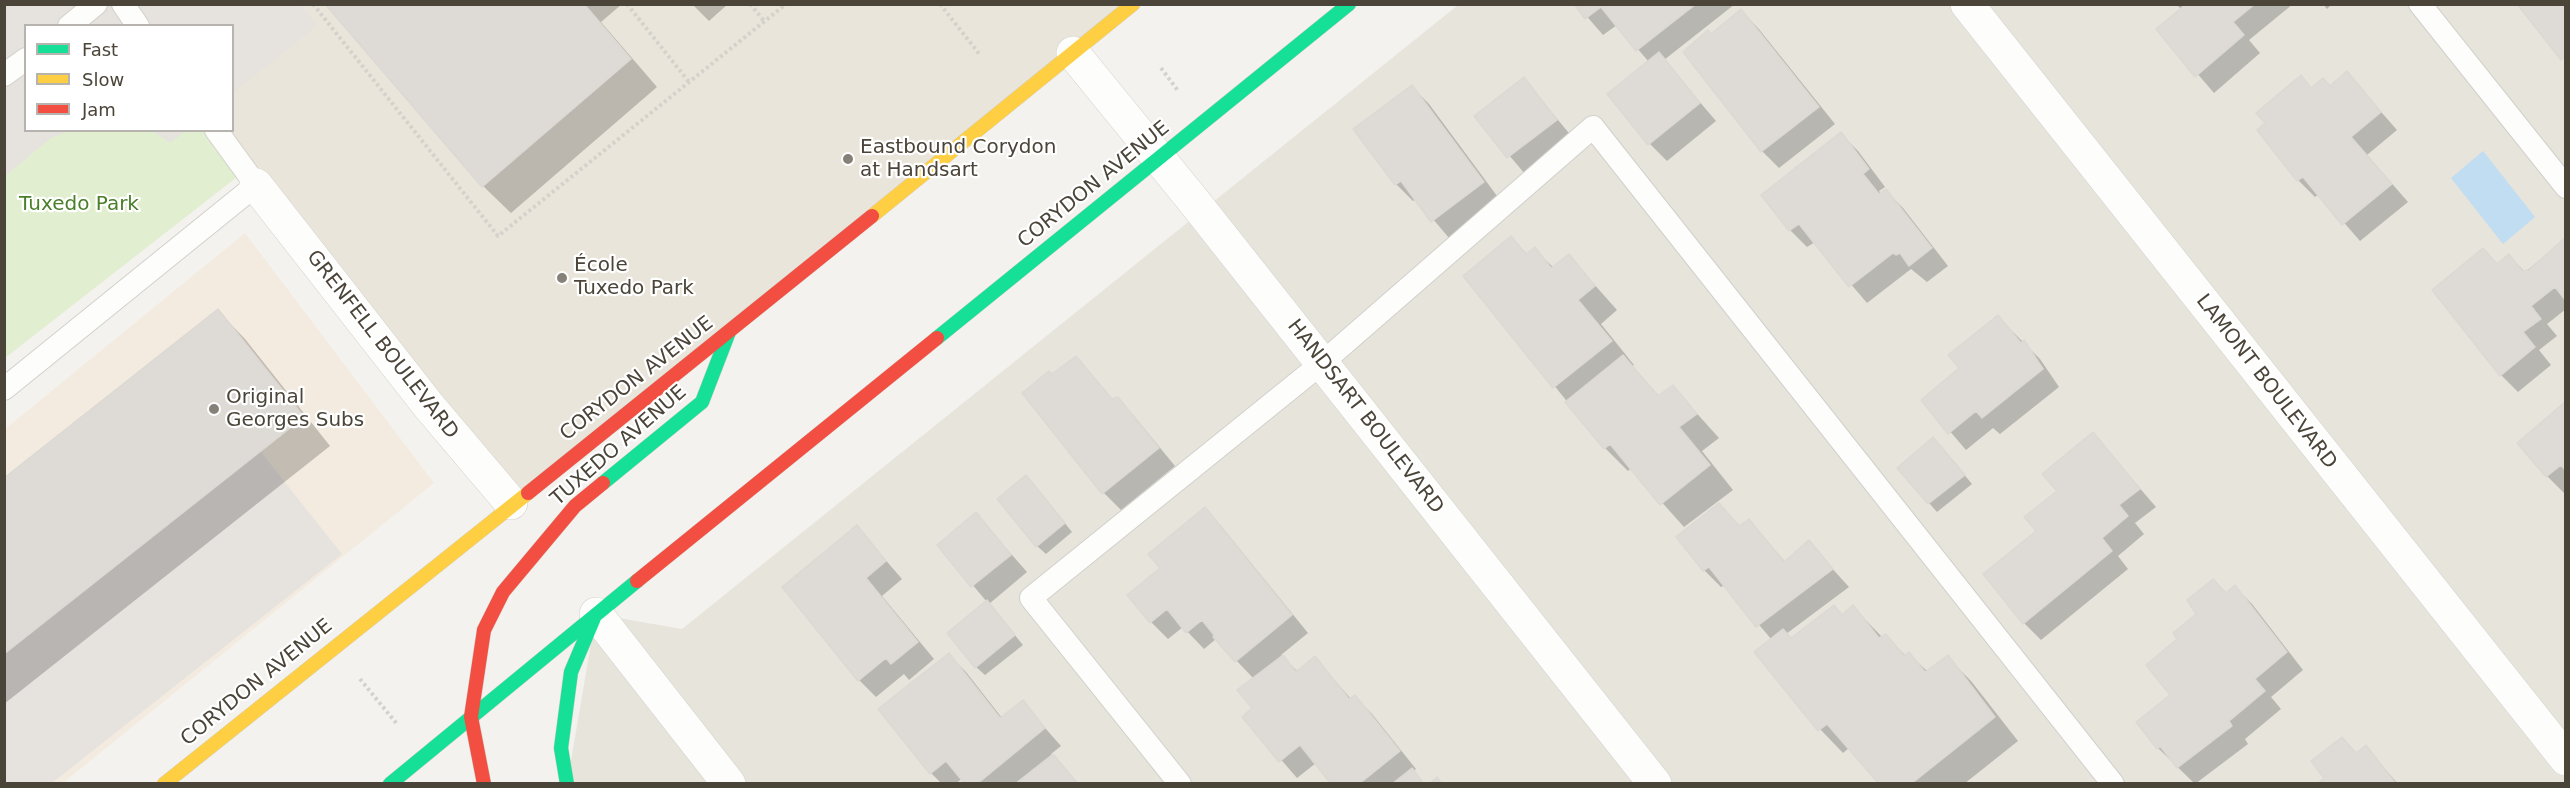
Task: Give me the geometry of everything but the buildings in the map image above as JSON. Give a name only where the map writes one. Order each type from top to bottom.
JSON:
[{"type":"main road","name":"CORYDON AVENUE","points":[[164,783],[511,503],[729,332],[1132,4]]},
{"type":"main road","name":"CORYDON AVENUE","points":[[390,783],[1349,4]]},
{"type":"main road","name":"TUXEDO AVENUE","points":[[484,783],[471,717],[484,630],[503,592],[575,506],[702,402],[729,332]]},
{"type":"main road","points":[[567,783],[561,748],[571,672],[596,614]]},
{"type":"street","name":"LAMONT BOULEVARD","points":[[1967,4],[2565,759]]},
{"type":"street","name":"HANDSART BOULEVARD","points":[[1073,53],[1655,783]]},
{"type":"street","name":"GRENFELL BOULEVARD","points":[[256,185],[428,405],[511,503]]},
{"type":"street","points":[[596,614],[729,783]]},
{"type":"lane","points":[[71,24],[96,4]]},
{"type":"lane","points":[[123,4],[137,24]]},
{"type":"lane","points":[[2420,4],[2565,187]]},
{"type":"lane","points":[[4,75],[24,60]]},
{"type":"lane","points":[[1180,783],[1031,598],[1322,363],[1593,127],[2113,783]]},
{"type":"lane","points":[[4,389],[256,185],[217,132]]},
{"type":"path","points":[[627,4],[689,82]]},
{"type":"path","points":[[750,4],[764,21]]},
{"type":"path","points":[[315,5],[498,236],[786,4]]},
{"type":"path","points":[[940,4],[980,55]]},
{"type":"path","points":[[1161,68],[1186,101]]},
{"type":"path","points":[[356,674],[402,729]]},
{"type":"shaded area","points":[[5,5],[301,5],[318,25],[234,92],[234,24],[24,24],[24,132],[66,132],[51,138],[5,176]]},
{"type":"shaded area","name":"École Tuxedo Park","points":[[301,5],[1133,5],[511,503],[218,132],[234,132],[234,90],[317,25]]},
{"type":"shaded area","points":[[1458,5],[2565,5],[2565,783],[567,784],[596,614],[682,629]]},
{"type":"shaded area","points":[[154,132],[184,132],[170,143]]},
{"type":"shaded area","points":[[245,233],[434,483],[63,783],[5,784],[5,429]]},
{"type":"shaded area","points":[[260,451],[342,554],[52,783],[5,784],[5,654]]},
{"type":"green space","name":"Tuxedo Park","points":[[5,5],[301,5],[234,25],[24,24],[24,132],[218,132],[246,170],[5,358]]},
{"type":"water","points":[[2483,151],[2535,217],[2503,244],[2451,178]]},
{"type":"traffic: fast","points":[[937,338],[1349,4]]},
{"type":"traffic: fast","points":[[603,483],[702,402],[729,332]]},
{"type":"traffic: fast","points":[[390,784],[637,581]]},
{"type":"traffic: fast","points":[[567,784],[561,748],[571,672],[594,618]]},
{"type":"traffic: slow","points":[[872,216],[1133,4]]},
{"type":"traffic: slow","points":[[164,784],[528,493]]},
{"type":"traffic: jam","points":[[528,493],[872,216]]},
{"type":"traffic: jam","points":[[637,581],[937,338]]},
{"type":"traffic: jam","points":[[484,784],[471,717],[484,630],[503,592],[575,506],[603,483]]},
{"type":"place","name":"Eastbound Corydon at Handsart","points":[[848,159]]},
{"type":"place","name":"École Tuxedo Park","points":[[562,278]]},
{"type":"place","name":"Original Georges Subs","points":[[214,409]]}]
